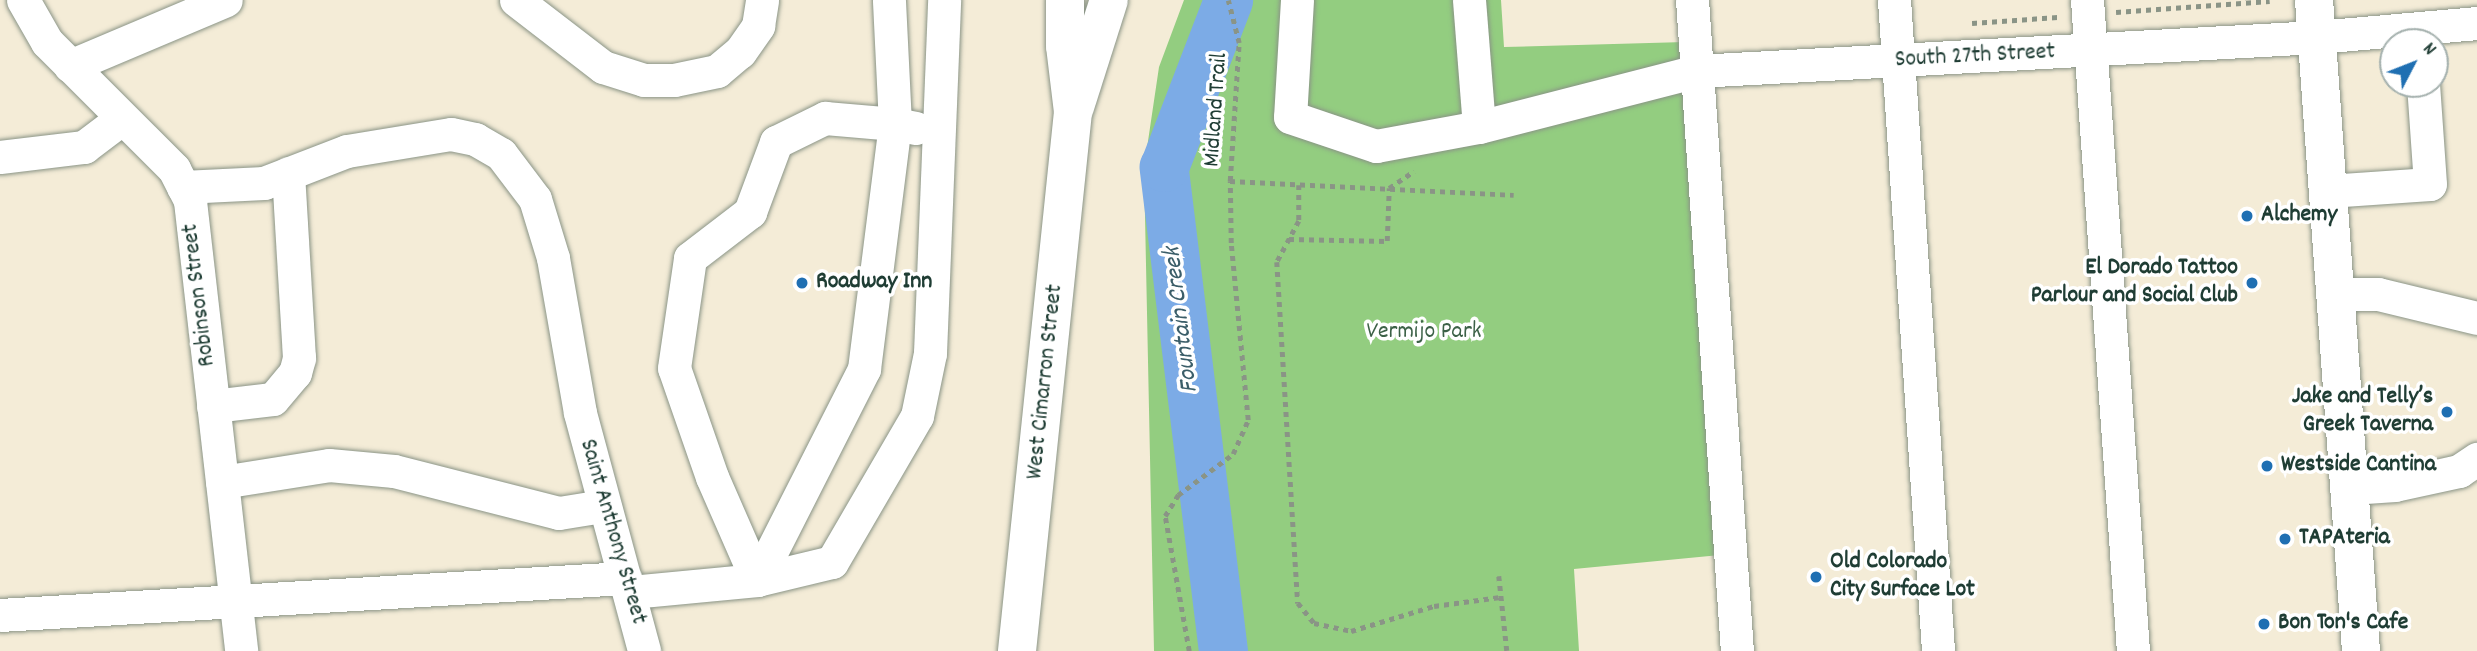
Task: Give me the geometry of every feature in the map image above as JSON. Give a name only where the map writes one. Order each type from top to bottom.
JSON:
[{"type":"main road","name":"West Cimarron Street","points":[[1065,0],[1065,46],[1073,112]]},
{"type":"main road","name":"West Cimarron Street","points":[[1017,651],[1073,112],[1109,0]]},
{"type":"main road","points":[[2314,0],[2361,651]]},
{"type":"street","name":"Robinson Street","points":[[23,0],[47,42],[121,119],[174,169],[190,201],[241,651]]},
{"type":"street","points":[[71,66],[144,31],[226,0]]},
{"type":"street","points":[[516,0],[603,67],[644,80],[674,80],[717,71],[740,52],[758,26],[761,0]]},
{"type":"street","points":[[758,580],[864,369],[895,124],[890,0]]},
{"type":"street","points":[[0,615],[235,601],[758,580],[832,562],[917,416],[930,353],[944,0]]},
{"type":"street","name":"South 27th Street","points":[[1297,0],[1290,117],[1376,146],[1479,127],[1697,71],[2379,36]]},
{"type":"street","points":[[1469,0],[1479,127]]},
{"type":"street","points":[[1692,0],[1737,651]]},
{"type":"street","points":[[1894,0],[1938,651]]},
{"type":"street","points":[[2087,0],[2133,651]]},
{"type":"street","name":"South 27th Street","points":[[2449,29],[2477,23]]},
{"type":"street","points":[[2328,191],[2430,184],[2424,98]]},
{"type":"street","points":[[758,580],[712,477],[674,368],[690,258],[750,212],[776,142],[825,118],[895,124],[939,133]]},
{"type":"street","points":[[0,157],[84,147],[121,119]]},
{"type":"street","name":"Saint Anthony Street","points":[[183,187],[233,187],[264,183],[346,151],[451,134],[475,139],[501,154],[535,199],[553,258],[580,413],[602,506],[628,585],[645,651]]},
{"type":"street","points":[[213,406],[273,399],[285,390],[295,373],[299,358],[288,173]]},
{"type":"street","points":[[2336,294],[2378,294],[2477,318]]},
{"type":"street","points":[[2350,488],[2395,485],[2459,471],[2477,459]]},
{"type":"street","points":[[222,482],[329,465],[394,471],[559,513],[602,506]]},
{"type":"path","name":"Midland Trail","points":[[1189,651],[1165,516],[1171,503],[1189,486],[1233,454],[1248,421],[1241,377],[1230,181],[1239,65],[1235,26],[1228,0]]},
{"type":"path","points":[[1230,181],[1514,195]]},
{"type":"path","points":[[1300,185],[1299,221],[1277,261],[1298,603],[1314,623],[1351,631],[1434,606],[1500,597]]},
{"type":"path","points":[[1289,239],[1387,241],[1389,188]]},
{"type":"path","points":[[1499,576],[1507,651]]},
{"type":"green space","name":"Vermijo Park","points":[[1184,0],[1501,0],[1504,47],[1685,42],[1720,555],[1574,569],[1579,651],[1154,651],[1144,168],[1159,67]]},
{"type":"waterway","name":"Fountain Creek","points":[[1223,651],[1164,167],[1228,0]]},
{"type":"place","name":"Alchemy","points":[[2247,216]]},
{"type":"place","name":"Roadway Inn","points":[[802,283]]},
{"type":"place","name":"El Dorado Tattoo Parlour and Social Club","points":[[2252,283]]},
{"type":"place","name":"Jake and Telly’s Greek Taverna","points":[[2447,412]]},
{"type":"place","name":"Westside Cantina","points":[[2267,466]]},
{"type":"place","name":"TAPAteria","points":[[2285,539]]},
{"type":"place","name":"Old Colorado City Surface Lot","points":[[1816,577]]},
{"type":"place","name":"Bon Ton's Cafe","points":[[2264,624]]}]
